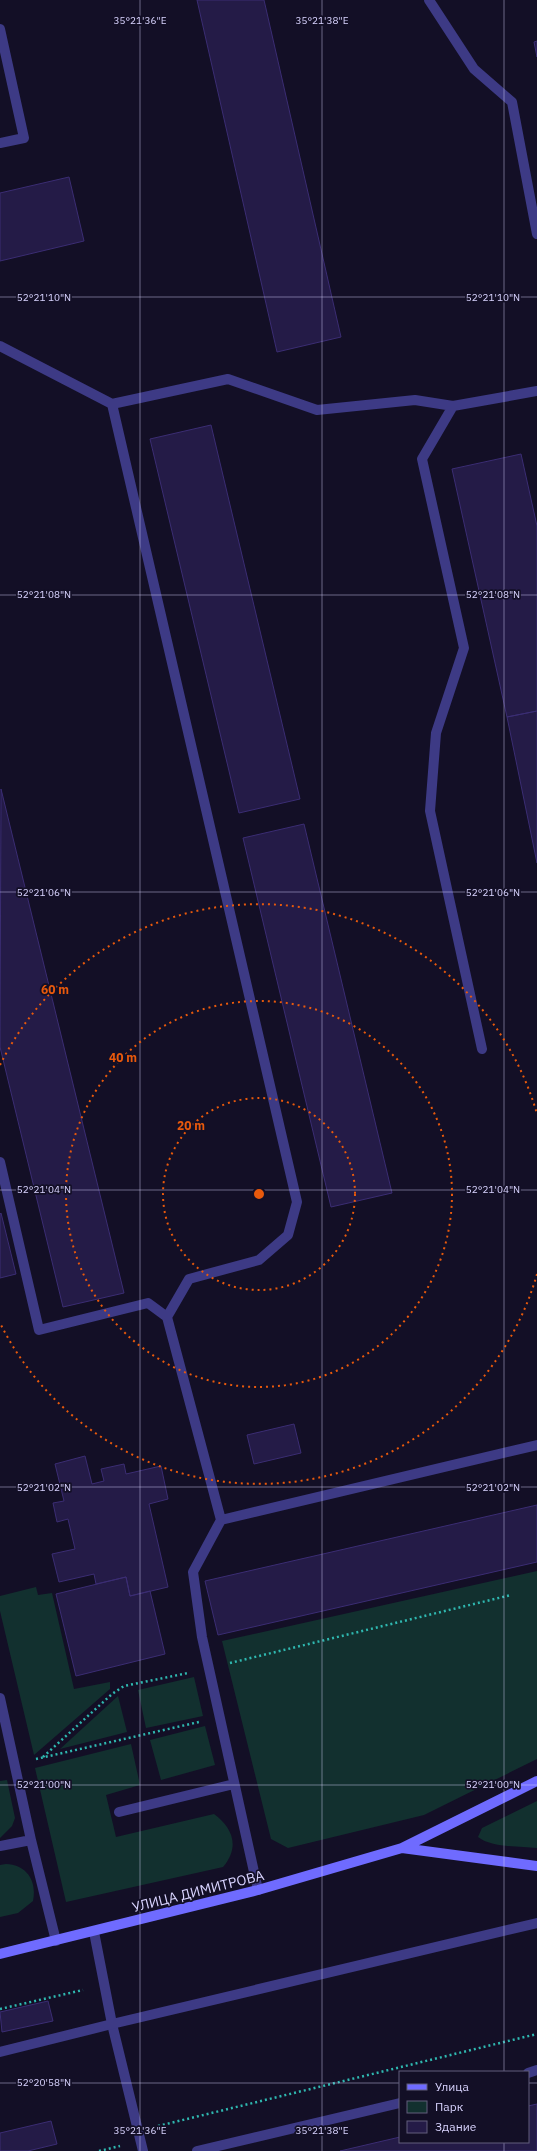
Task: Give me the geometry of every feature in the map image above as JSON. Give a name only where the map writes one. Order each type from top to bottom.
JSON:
[{"type":"main road","points":[[402,1848],[537,1781]]},
{"type":"main road","points":[[402,1848],[537,1866]]},
{"type":"main road","name":"УЛИЦА ДИМИТРОВА","points":[[0,1954],[94,1932],[258,1890],[402,1848]]},
{"type":"street","points":[[429,0],[474,69],[512,102],[537,234]]},
{"type":"street","points":[[0,29],[24,138],[0,144]]},
{"type":"street","points":[[0,346],[112,404],[228,379],[317,410],[415,400],[454,406],[537,391]]},
{"type":"street","points":[[112,404],[297,1202],[288,1235],[259,1260],[189,1279],[167,1317]]},
{"type":"street","points":[[454,406],[422,459],[464,648],[436,734],[430,811],[482,1049]]},
{"type":"street","points":[[0,1162],[39,1330],[148,1303],[167,1317],[221,1520],[193,1572],[208,1668],[258,1890]]},
{"type":"street","points":[[221,1520],[537,1445]]},
{"type":"street","points":[[0,1698],[31,1840],[56,1941]]},
{"type":"street","points":[[119,1812],[234,1784]]},
{"type":"street","points":[[0,1846],[31,1840]]},
{"type":"street","points":[[0,2052],[537,1923]]},
{"type":"street","points":[[94,1932],[112,2024],[143,2151]]},
{"type":"street","points":[[197,2151],[399,2103]]},
{"type":"path","points":[[43,1757],[112,1694],[124,1686],[208,1668],[511,1595]]},
{"type":"path","points":[[15,1767],[43,1757],[219,1717]]},
{"type":"path","points":[[0,2009],[104,1985]]},
{"type":"path","points":[[99,2151],[134,2143],[138,2130],[537,2034]]},
{"type":"green space","points":[[537,1571],[537,1759],[424,1815],[288,1848],[271,1839],[222,1641]]},
{"type":"green space","points":[[36,1587],[38,1595],[52,1593],[74,1689],[110,1682],[110,1689],[34,1755],[0,1611],[0,1596]]},
{"type":"green space","points":[[194,1677],[203,1716],[146,1728],[138,1690]]},
{"type":"green space","points":[[118,1696],[127,1732],[60,1749]]},
{"type":"green space","points":[[205,1726],[215,1765],[161,1780],[150,1740]]},
{"type":"green space","points":[[131,1744],[140,1785],[106,1795],[116,1837],[214,1814],[226,1825],[232,1838],[233,1845],[228,1860],[223,1867],[66,1902],[35,1768]]},
{"type":"green space","points":[[7,1780],[15,1818],[12,1826],[0,1838],[0,1781]]},
{"type":"green space","points":[[537,1801],[537,1848],[498,1845],[484,1841],[478,1837],[482,1828]]},
{"type":"green space","points":[[6,1864],[20,1867],[29,1875],[32,1881],[34,1894],[33,1901],[18,1913],[0,1917],[0,1865]]},
{"type":"building","points":[[197,0],[264,0],[341,337],[277,352]]},
{"type":"building","points":[[537,41],[537,57],[534,42]]},
{"type":"building","points":[[69,177],[84,241],[0,261],[0,193]]},
{"type":"building","points":[[211,425],[300,799],[239,813],[150,439]]},
{"type":"building","points":[[521,454],[537,526],[537,711],[507,717],[452,469]]},
{"type":"building","points":[[537,711],[537,863],[507,717]]},
{"type":"building","points":[[1,789],[124,1293],[63,1307],[0,1047]]},
{"type":"building","points":[[304,824],[392,1193],[331,1207],[243,838]]},
{"type":"building","points":[[1,1213],[16,1274],[0,1278],[0,1214]]},
{"type":"building","points":[[294,1424],[301,1453],[254,1464],[247,1435]]},
{"type":"building","points":[[85,1456],[92,1484],[104,1481],[101,1469],[124,1464],[126,1474],[161,1466],[168,1499],[149,1504],[168,1587],[130,1596],[126,1577],[96,1584],[94,1574],[59,1582],[52,1554],[75,1549],[68,1519],[57,1522],[53,1503],[64,1501],[55,1464]]},
{"type":"building","points":[[537,1505],[537,1562],[218,1635],[205,1581]]},
{"type":"building","points":[[126,1577],[130,1596],[150,1591],[165,1654],[76,1676],[56,1594]]},
{"type":"building","points":[[48,2001],[53,2021],[2,2032],[0,2012]]},
{"type":"building","points":[[537,2104],[537,2151],[340,2151],[399,2137],[399,2143],[529,2143],[529,2106]]},
{"type":"building","points":[[51,2121],[57,2144],[28,2151],[0,2151],[0,2133]]}]
